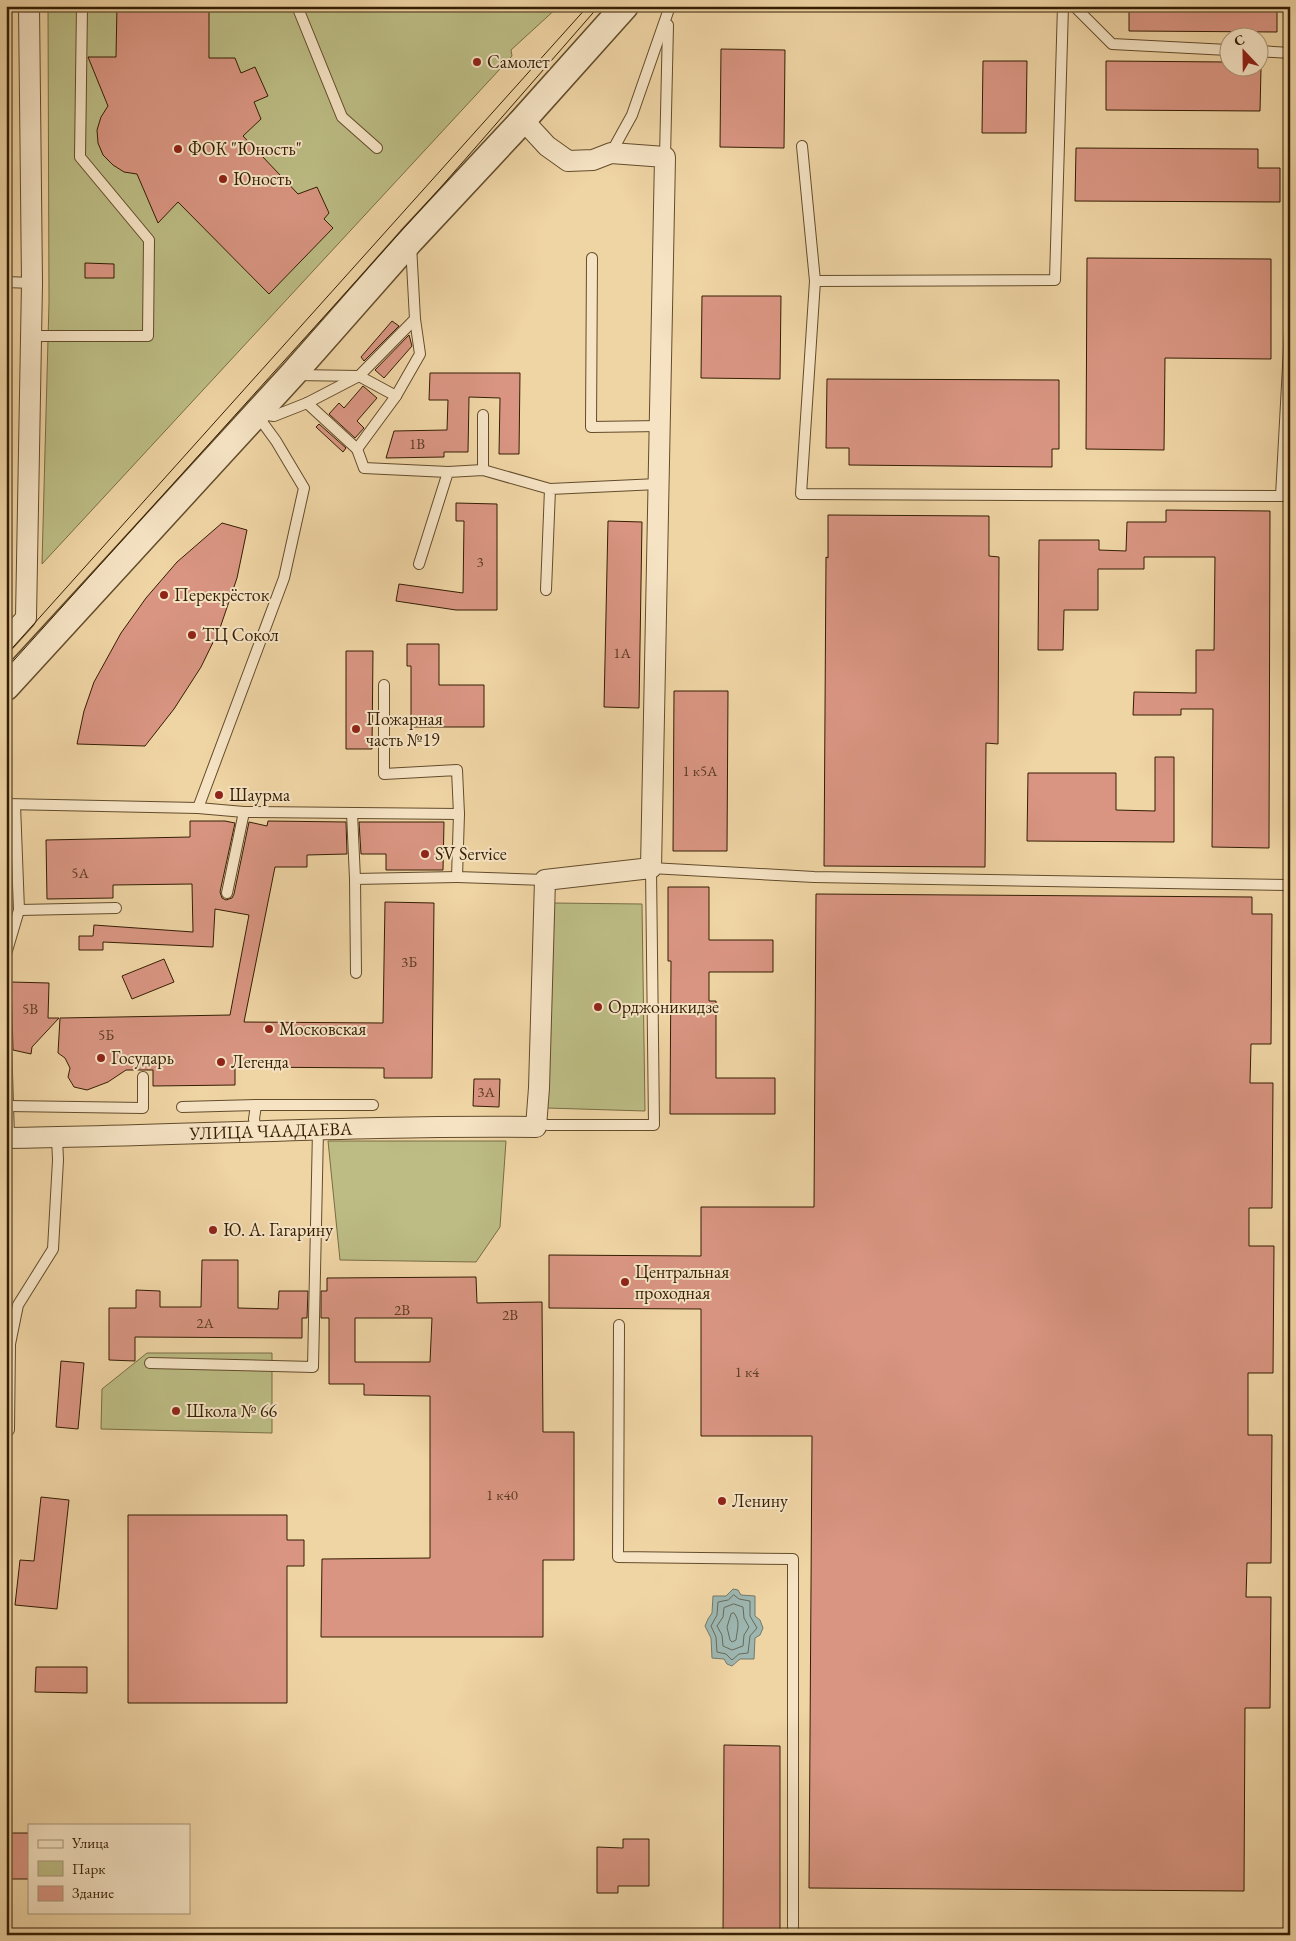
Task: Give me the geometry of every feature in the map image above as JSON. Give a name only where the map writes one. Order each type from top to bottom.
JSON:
[{"type":"street","points":[[6,640],[26,618],[32,283],[30,6]]},
{"type":"street","points":[[6,687],[292,375],[411,240],[523,120],[624,6]]},
{"type":"street","points":[[523,120],[548,146],[568,161],[593,160],[611,154],[666,157],[658,484],[652,868],[545,880],[539,1088],[541,1126]]},
{"type":"street","points":[[26,618],[50,640]]},
{"type":"street","name":"УЛИЦА ЧААДАЕВА","points":[[8,1138],[541,1126]]},
{"type":"lane","points":[[30,336],[148,336],[149,240],[80,157],[82,6]]},
{"type":"lane","points":[[297,6],[342,117],[377,148]]},
{"type":"lane","points":[[815,281],[1055,280],[1063,6]]},
{"type":"lane","points":[[1074,6],[1112,44],[1218,49]]},
{"type":"lane","points":[[611,154],[632,115],[669,10]]},
{"type":"lane","points":[[666,157],[669,10]]},
{"type":"lane","points":[[1268,52],[1290,53]]},
{"type":"lane","points":[[802,146],[815,281],[801,494],[1285,496],[1290,328]]},
{"type":"lane","points":[[357,449],[396,396],[420,354],[411,240]]},
{"type":"lane","points":[[592,258],[591,427],[660,426]]},
{"type":"lane","points":[[6,282],[32,283]]},
{"type":"lane","points":[[256,414],[274,416],[307,403],[359,376],[416,319]]},
{"type":"lane","points":[[292,375],[359,376],[396,396]]},
{"type":"lane","points":[[307,403],[357,449],[364,468],[448,472],[483,470],[550,489],[658,484]]},
{"type":"lane","points":[[198,808],[284,578],[304,488],[276,441],[256,414]]},
{"type":"lane","points":[[483,415],[483,470]]},
{"type":"lane","points":[[419,564],[448,472]]},
{"type":"lane","points":[[546,590],[550,489]]},
{"type":"lane","points":[[384,685],[384,774],[457,770],[459,814],[457,877]]},
{"type":"lane","points":[[6,954],[19,910],[11,805],[198,808],[244,812],[459,814]]},
{"type":"lane","points":[[227,893],[244,812]]},
{"type":"lane","points":[[352,813],[356,973]]},
{"type":"lane","points":[[541,1126],[654,1126],[652,868],[814,877],[1238,882],[1290,885]]},
{"type":"lane","points":[[355,879],[457,877],[545,880]]},
{"type":"lane","points":[[19,910],[116,908]]},
{"type":"lane","points":[[6,1040],[8,1138]]},
{"type":"lane","points":[[8,1106],[143,1108],[143,1076]]},
{"type":"lane","points":[[256,1105],[254,1119],[256,1132]]},
{"type":"lane","points":[[182,1107],[373,1105]]},
{"type":"lane","points":[[150,1363],[313,1367],[318,1130]]},
{"type":"lane","points":[[6,1432],[9,1430],[10,1344],[18,1305],[53,1249],[58,1160],[57,1138]]},
{"type":"lane","points":[[619,1325],[618,1557],[794,1558],[794,1935]]},
{"type":"green space","name":"Юность","points":[[48,6],[559,6],[511,50],[512,56],[42,564],[49,302]]},
{"type":"green space","points":[[553,903],[642,904],[645,1111],[547,1108]]},
{"type":"green space","points":[[328,1141],[506,1141],[500,1227],[476,1262],[340,1260]]},
{"type":"green space","points":[[147,1353],[272,1353],[272,1433],[101,1429],[102,1389]]},
{"type":"water","points":[[733,1589],[738,1590],[741,1595],[755,1596],[755,1616],[760,1620],[763,1628],[760,1635],[755,1638],[754,1659],[740,1659],[732,1666],[727,1664],[724,1659],[712,1658],[711,1638],[705,1626],[712,1613],[713,1596],[726,1596]]},
{"type":"building","name":"ФОК \"Юность\"","points":[[117,6],[209,6],[209,58],[235,58],[241,73],[255,67],[268,96],[254,102],[261,119],[243,136],[298,194],[317,187],[329,213],[324,219],[333,228],[269,294],[178,202],[158,223],[137,174],[124,172],[103,155],[98,143],[97,130],[101,117],[108,106],[88,57],[116,57]]},
{"type":"building","points":[[1129,6],[1277,6],[1277,32],[1268,32],[1268,28],[1218,28],[1218,32],[1129,31]]},
{"type":"building","points":[[721,49],[785,50],[784,148],[720,147]]},
{"type":"building","points":[[983,61],[1027,61],[1026,133],[982,133]]},
{"type":"building","points":[[1106,61],[1218,62],[1218,78],[1261,78],[1260,111],[1106,110]]},
{"type":"building","points":[[1076,148],[1258,149],[1258,168],[1280,168],[1280,202],[1075,201]]},
{"type":"building","points":[[1087,258],[1271,259],[1271,359],[1165,358],[1164,450],[1086,449]]},
{"type":"building","points":[[85,263],[114,264],[114,278],[85,278]]},
{"type":"building","points":[[702,296],[781,296],[780,379],[701,378]]},
{"type":"building","points":[[392,321],[399,326],[364,361],[361,357]]},
{"type":"building","points":[[409,335],[412,346],[384,378],[375,370]]},
{"type":"building","points":[[430,373],[520,373],[519,454],[499,454],[500,398],[469,397],[468,452],[444,452],[444,457],[386,458],[394,431],[447,430],[448,400],[429,400]]},
{"type":"building","points":[[827,379],[1059,380],[1059,449],[1052,449],[1052,467],[849,465],[849,448],[826,448]]},
{"type":"building","points":[[363,386],[377,398],[357,421],[364,428],[355,438],[329,414],[339,403],[344,408]]},
{"type":"building","points":[[319,424],[346,448],[343,452],[316,427]]},
{"type":"building","points":[[456,503],[497,504],[497,610],[456,610],[396,601],[399,584],[463,593],[464,521],[456,521]]},
{"type":"building","points":[[1166,510],[1270,511],[1269,848],[1212,847],[1213,709],[1181,709],[1181,715],[1133,715],[1134,692],[1196,693],[1196,650],[1214,650],[1215,557],[1144,557],[1144,569],[1098,569],[1098,610],[1064,610],[1063,650],[1038,650],[1039,540],[1099,540],[1099,550],[1126,551],[1127,522],[1166,522]]},
{"type":"building","points":[[828,515],[989,516],[989,556],[999,557],[998,744],[986,743],[985,867],[824,866],[826,557],[828,558]]},
{"type":"building","points":[[608,521],[642,522],[639,708],[604,707]]},
{"type":"building","points":[[222,523],[247,530],[237,578],[220,628],[201,667],[174,709],[145,746],[77,744],[84,711],[94,682],[121,633],[146,598],[177,562]]},
{"type":"building","points":[[407,644],[439,644],[439,685],[484,685],[484,727],[411,727],[411,666],[407,666]]},
{"type":"building","points":[[346,651],[373,651],[372,749],[346,749]]},
{"type":"building","points":[[674,691],[728,691],[727,851],[673,851]]},
{"type":"building","points":[[1155,757],[1174,757],[1174,842],[1027,841],[1028,773],[1116,773],[1116,810],[1155,811]]},
{"type":"building","points":[[190,821],[225,821],[235,823],[220,892],[222,898],[226,900],[232,898],[234,894],[249,822],[267,826],[268,821],[346,822],[347,854],[307,855],[307,867],[275,867],[244,1022],[383,1023],[385,902],[434,903],[432,1078],[384,1078],[384,1068],[235,1067],[235,1085],[153,1086],[153,1070],[126,1070],[108,1082],[87,1090],[74,1087],[68,1077],[70,1068],[65,1058],[58,1053],[60,1018],[230,1015],[249,915],[215,909],[213,947],[103,942],[103,950],[79,950],[79,936],[93,936],[94,925],[193,932],[192,884],[113,885],[113,898],[47,899],[46,840],[190,837]]},
{"type":"building","points":[[359,822],[444,822],[443,870],[386,870],[386,854],[361,854]]},
{"type":"building","points":[[668,887],[709,887],[709,940],[773,940],[773,972],[709,972],[709,1001],[716,1001],[716,1078],[775,1078],[775,1114],[670,1114],[671,961],[668,961]]},
{"type":"building","points":[[816,894],[1252,897],[1252,914],[1272,914],[1271,1044],[1251,1044],[1250,1083],[1273,1083],[1272,1208],[1249,1208],[1249,1246],[1274,1246],[1273,1373],[1248,1373],[1248,1435],[1272,1435],[1271,1563],[1247,1563],[1246,1597],[1271,1597],[1270,1708],[1245,1708],[1244,1891],[809,1888],[812,1436],[701,1436],[701,1309],[549,1308],[549,1255],[701,1256],[701,1207],[814,1207]]},
{"type":"building","points":[[164,959],[174,982],[132,999],[122,976]]},
{"type":"building","points":[[11,982],[49,983],[48,1018],[59,1018],[32,1047],[31,1054],[13,1050]]},
{"type":"building","points":[[474,1079],[500,1079],[499,1107],[473,1106]]},
{"type":"building","points":[[202,1260],[238,1260],[238,1308],[278,1309],[279,1291],[308,1291],[307,1318],[302,1318],[302,1338],[135,1337],[135,1361],[109,1360],[109,1308],[136,1308],[136,1290],[160,1291],[160,1307],[201,1307]]},
{"type":"building","points":[[476,1277],[477,1303],[542,1302],[543,1432],[574,1432],[574,1560],[543,1560],[543,1637],[321,1637],[322,1559],[430,1558],[430,1396],[364,1395],[364,1384],[329,1384],[329,1318],[321,1318],[321,1291],[327,1291],[327,1278]],"holes":[[[355,1318],[432,1318],[430,1362],[355,1362]]]},
{"type":"building","points":[[61,1361],[84,1363],[78,1429],[56,1427]]},
{"type":"building","points":[[41,1497],[69,1500],[57,1609],[15,1605],[20,1560],[34,1561]]},
{"type":"building","points":[[128,1515],[287,1515],[287,1540],[304,1540],[304,1566],[287,1566],[287,1703],[128,1703]]},
{"type":"building","points":[[36,1667],[87,1667],[87,1693],[35,1692]]},
{"type":"building","points":[[724,1745],[780,1746],[780,1935],[723,1935]]},
{"type":"building","points":[[6,1833],[28,1833],[28,1879],[6,1879]]},
{"type":"building","points":[[623,1839],[649,1839],[649,1886],[618,1886],[618,1893],[597,1893],[597,1847],[623,1848]]},
{"type":"tram line","points":[[6,655],[588,6]]},
{"type":"tram line","points":[[6,669],[441,187],[599,6]]},
{"type":"place","name":"Самолет","points":[[477,62]]},
{"type":"place","name":"ФОК \"Юность\"","points":[[178,149]]},
{"type":"place","name":"Юность","points":[[223,179]]},
{"type":"place","name":"Перекрёсток","points":[[164,595]]},
{"type":"place","name":"ТЦ Сокол","points":[[192,635]]},
{"type":"place","name":"Пожарная часть №19","points":[[356,729]]},
{"type":"place","name":"Шаурма","points":[[219,795]]},
{"type":"place","name":"SV Service","points":[[425,854]]},
{"type":"place","name":"Орджоникидзе","points":[[598,1007]]},
{"type":"place","name":"Московская","points":[[269,1029]]},
{"type":"place","name":"Государь","points":[[101,1058]]},
{"type":"place","name":"Легенда","points":[[221,1062]]},
{"type":"place","name":"Ю. А. Гагарину","points":[[213,1230]]},
{"type":"place","name":"Центральная проходная","points":[[625,1282]]},
{"type":"place","name":"Школа № 66","points":[[176,1411]]},
{"type":"place","name":"Ленину","points":[[722,1501]]}]
